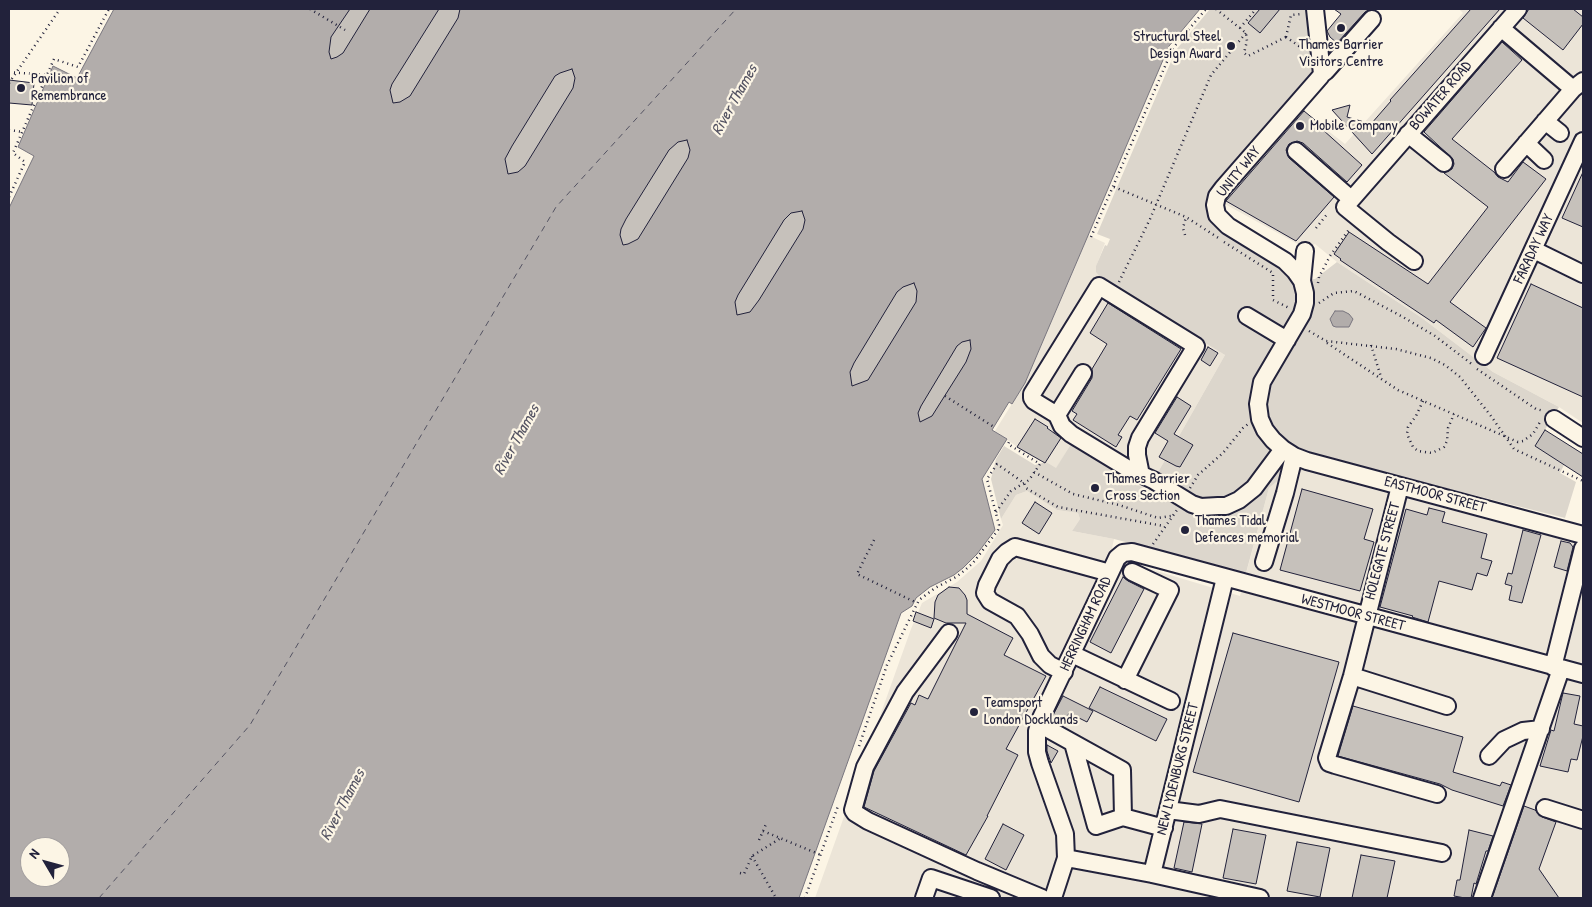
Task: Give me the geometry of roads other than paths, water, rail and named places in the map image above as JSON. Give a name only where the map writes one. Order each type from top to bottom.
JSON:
[{"type":"street","name":"BOWATER ROAD","points":[[1348,203],[1518,9]]},
{"type":"street","points":[[1312,11],[1319,43],[1322,74]]},
{"type":"street","name":"UNITY WAY","points":[[1302,281],[1285,261],[1221,221],[1217,215],[1215,205],[1217,196],[1222,188],[1372,19]]},
{"type":"street","points":[[1501,28],[1578,85],[1504,169]]},
{"type":"street","points":[[1545,121],[1560,134]]},
{"type":"street","points":[[1408,134],[1444,163]]},
{"type":"street","name":"FARADAY WAY","points":[[1484,356],[1583,141]]},
{"type":"street","points":[[1526,143],[1544,160]]},
{"type":"street","points":[[1296,151],[1388,242],[1414,261]]},
{"type":"street","points":[[1534,250],[1583,274]]},
{"type":"street","points":[[1288,453],[1265,430],[1260,419],[1258,404],[1262,382],[1302,314],[1305,303],[1302,281],[1305,251]]},
{"type":"street","points":[[1147,478],[1137,455],[1140,438],[1196,346],[1099,286],[1032,394],[1034,401],[1057,415],[1062,426],[1071,434],[1127,468],[1147,478],[1183,493],[1192,504],[1201,507],[1226,506],[1239,500],[1254,488],[1288,453]]},
{"type":"street","points":[[1248,316],[1287,340]]},
{"type":"street","points":[[1057,415],[1082,373]]},
{"type":"street","points":[[1549,413],[1583,438]]},
{"type":"street","points":[[1264,562],[1285,493],[1288,453]]},
{"type":"street","name":"EASTMOOR STREET","points":[[1288,453],[1400,486],[1583,535]]},
{"type":"street","name":"HOLEGATE STREET","points":[[1400,486],[1352,676],[1327,758],[1329,763],[1437,794]]},
{"type":"street","points":[[1064,672],[1050,666],[1041,656],[1030,634],[1017,616],[990,600],[985,593],[987,585],[1000,559],[1015,547],[1110,572]]},
{"type":"street","points":[[1482,898],[1541,729],[1557,668],[1583,548]]},
{"type":"street","name":"WESTMOOR STREET","points":[[1123,553],[1132,552],[1366,617],[1583,674]]},
{"type":"street","name":"HERRINGHAM ROAD","points":[[1053,898],[1066,858],[1065,834],[1063,823],[1037,752],[1037,731],[1110,572],[1123,553]]},
{"type":"street","points":[[1126,680],[1170,590],[1132,572]]},
{"type":"street","name":"NEW LYDENBURG STREET","points":[[1152,874],[1225,578]]},
{"type":"street","points":[[949,633],[906,692],[865,767],[853,810],[859,817],[1042,898]]},
{"type":"street","points":[[1072,654],[1170,701]]},
{"type":"street","points":[[1352,676],[1447,706]]},
{"type":"street","points":[[1039,724],[1122,770],[1123,817]]},
{"type":"street","points":[[1489,756],[1504,740],[1523,730],[1541,729]]},
{"type":"street","points":[[1073,743],[1096,826],[1123,817],[1164,828]]},
{"type":"street","points":[[1545,808],[1583,820]]},
{"type":"street","points":[[1168,810],[1199,814],[1220,809],[1442,853]]},
{"type":"street","points":[[970,856],[1008,876],[1013,881],[1014,887]]},
{"type":"street","points":[[1066,858],[1152,874],[1260,898]]},
{"type":"street","points":[[924,898],[931,878],[991,898]]},
{"type":"water","name":"River Thames","points":[[114,9],[1200,9],[1169,46],[1025,383],[1012,404],[1009,402],[992,430],[1007,439],[982,479],[995,530],[977,554],[963,568],[954,575],[930,587],[916,598],[912,606],[901,613],[799,898],[9,898],[9,208],[34,156],[18,147],[53,66],[77,78]]},
{"type":"water","points":[[1335,311],[1343,311],[1349,314],[1353,319],[1349,327],[1333,326],[1330,319]]},
{"type":"place","name":"Thames Barrier Visitors Centre","points":[[1341,28]]},
{"type":"place","name":"Structural Steel Design Award","points":[[1231,46]]},
{"type":"place","name":"Pavilion of Remembrance","points":[[21,88]]},
{"type":"place","name":"Mobile Company","points":[[1300,126]]},
{"type":"place","name":"Thames Barrier Cross Section","points":[[1095,488]]},
{"type":"place","name":"Thames Tidal Defences memorial","points":[[1185,530]]},
{"type":"place","name":"Teamsport London Docklands","points":[[974,712]]}]
